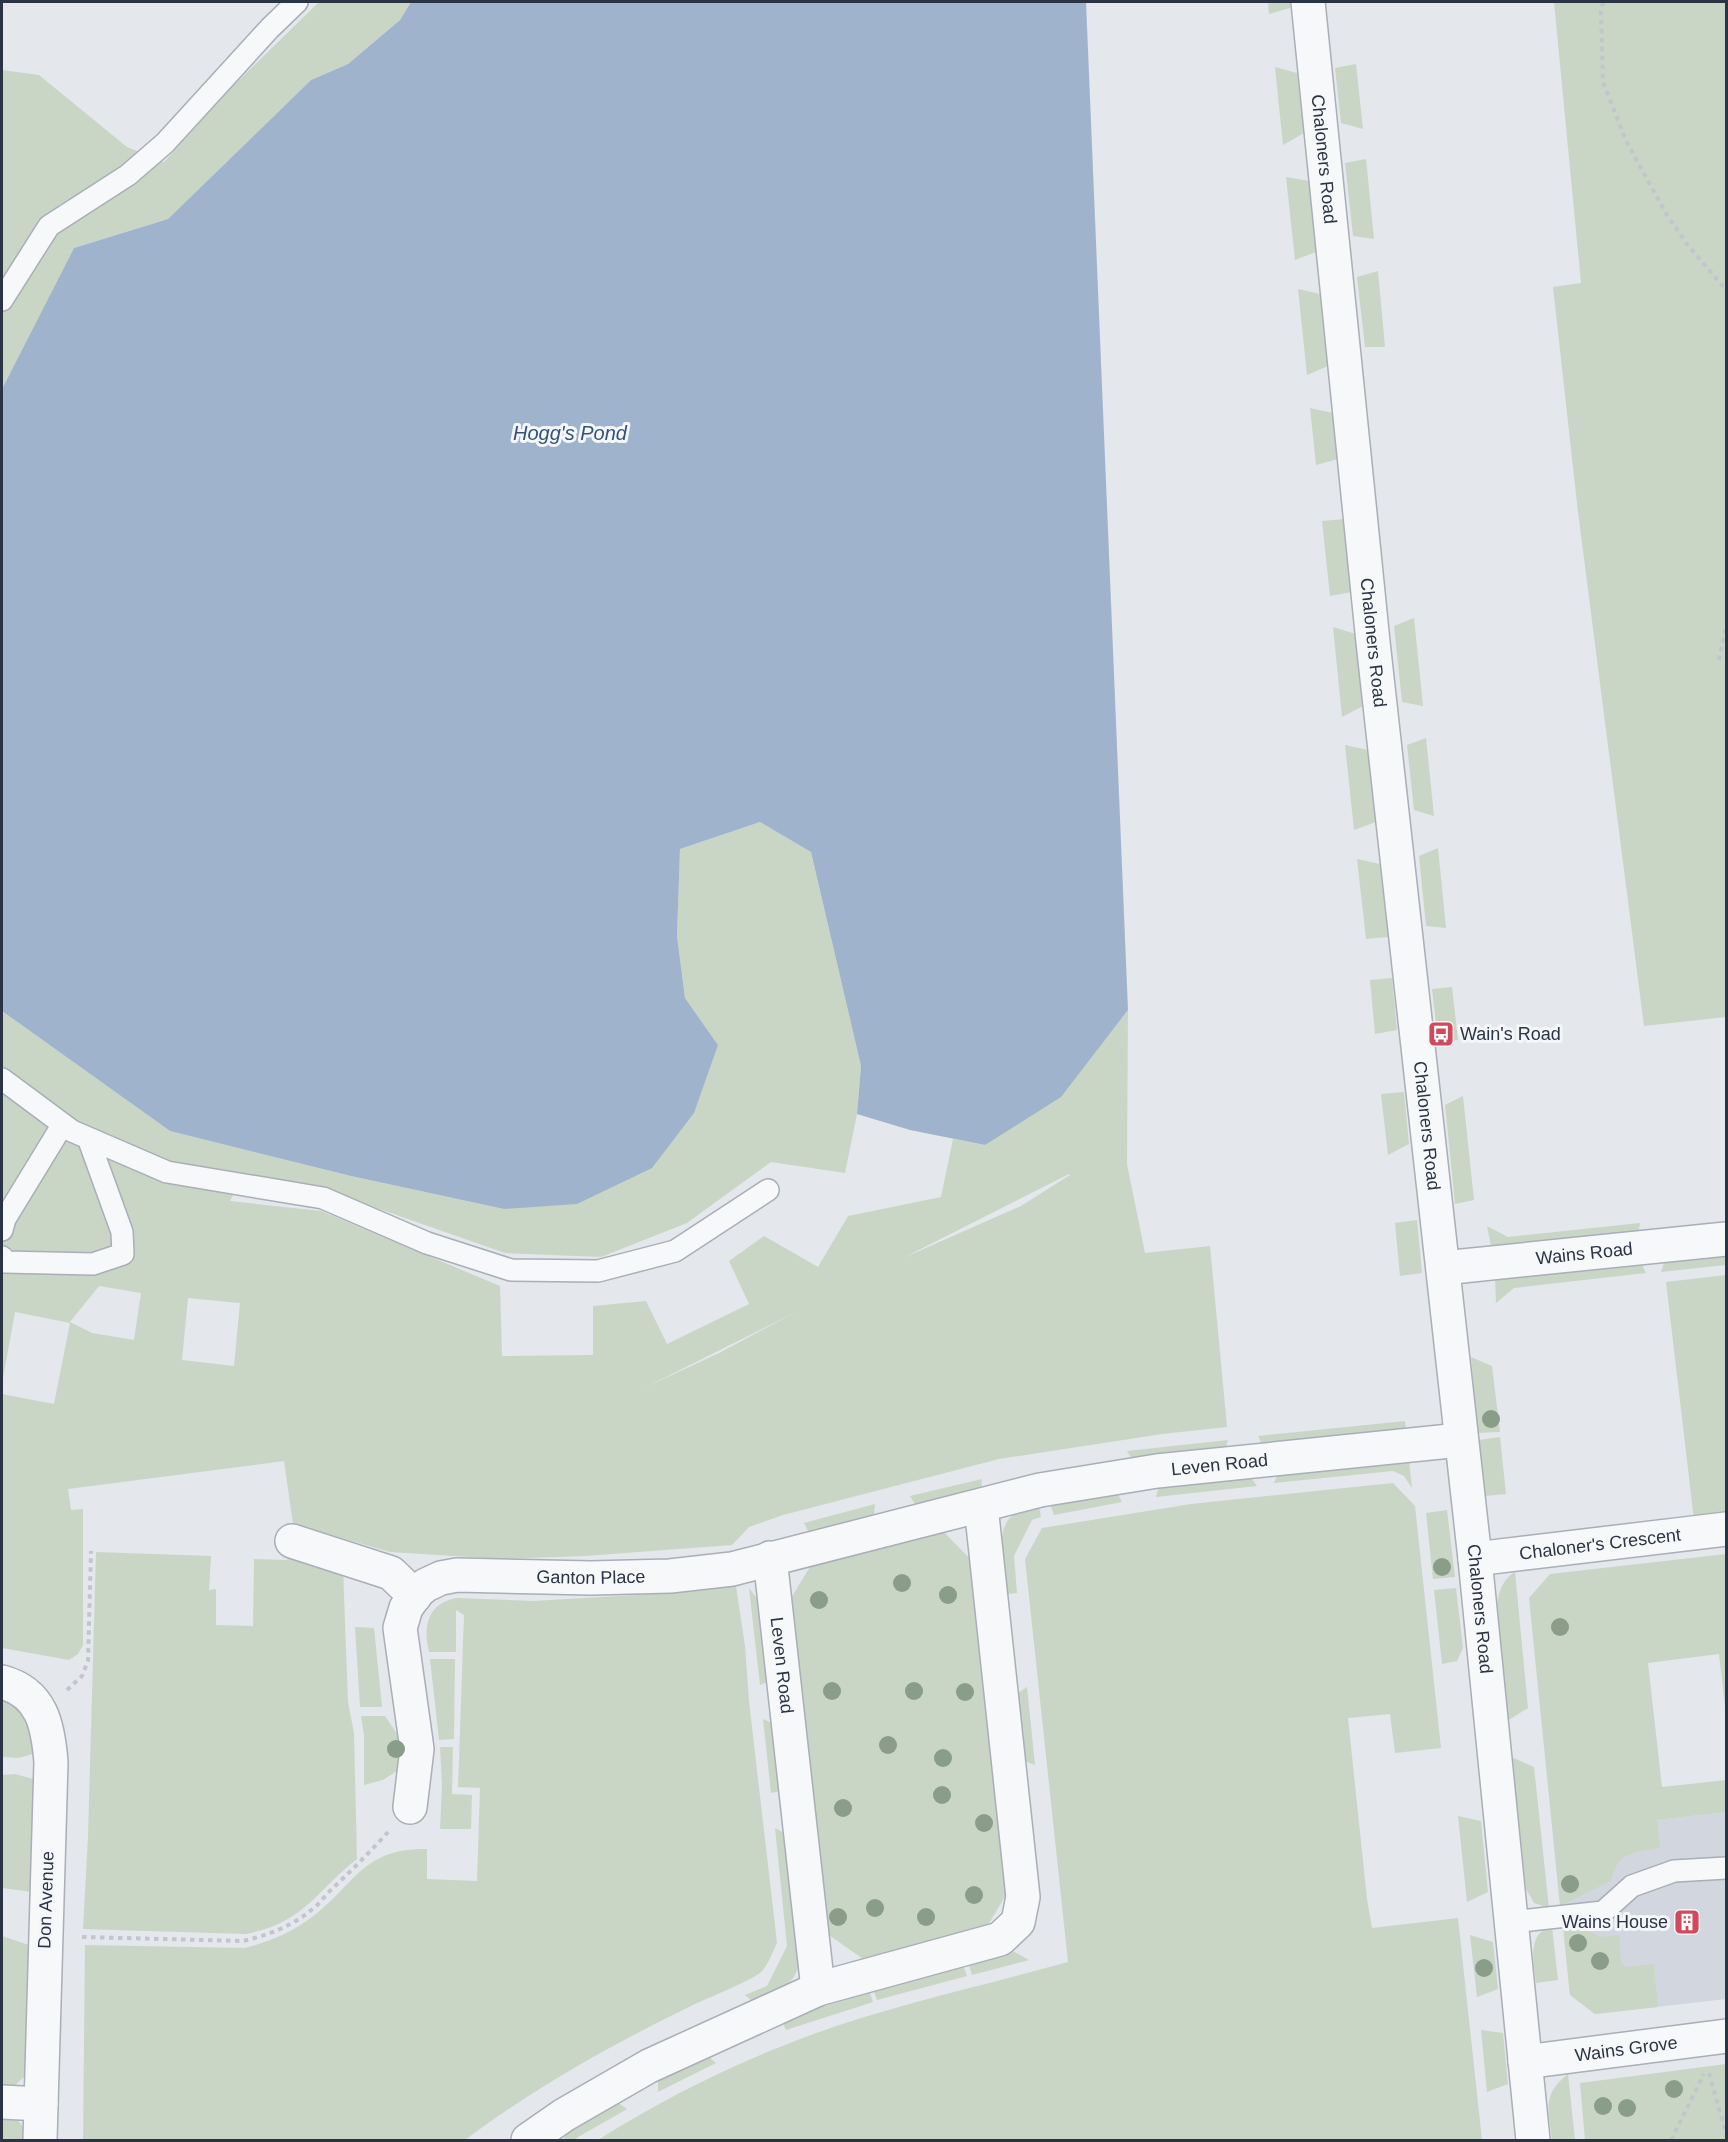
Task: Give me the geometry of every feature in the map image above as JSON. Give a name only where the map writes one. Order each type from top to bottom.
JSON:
[{"type":"street","name":"Chaloners Road","points":[[1308,2],[1373,642],[1475,1559],[1533,2140]]},
{"type":"street","name":"Wains Road","points":[[1443,1268],[1726,1239]]},
{"type":"street","name":"Leven Road","points":[[818,1989],[770,1558],[1040,1490],[1157,1471],[1461,1440]]},
{"type":"street","points":[[528,2140],[564,2115],[649,2066],[818,1989],[1000,1939],[1018,1922],[1023,1897],[981,1506]]},
{"type":"street","name":"Chaloner's Crescent","points":[[1475,1559],[1726,1529]]},
{"type":"street","points":[[292,1541],[391,1573],[415,1596]]},
{"type":"street","name":"Ganton Place","points":[[410,1807],[417,1749],[400,1628],[406,1608],[426,1585],[441,1578],[457,1575],[591,1578],[670,1576],[732,1569],[770,1558]]},
{"type":"street","name":"Don Avenue","points":[[2,1682],[30,1697],[43,1714],[49,1734],[51,1762],[40,2140]]},
{"type":"street","name":"Wains Grove","points":[[1525,2062],[1726,2036]]},
{"type":"street","points":[[2,2102],[41,2104]]},
{"type":"lane","points":[[2,300],[49,225],[128,175],[165,143],[270,28],[297,2]]},
{"type":"lane","points":[[2,1079],[63,1124],[88,1138],[167,1172],[323,1198],[427,1243],[511,1270],[598,1271],[675,1251],[768,1190]]},
{"type":"lane","points":[[2,1230],[5,1219],[63,1124]]},
{"type":"lane","points":[[2,1257],[4,1262],[93,1264],[123,1254],[122,1232],[88,1138]]},
{"type":"lane","points":[[1511,1922],[1603,1912],[1632,1886],[1674,1871],[1726,1868]]},
{"type":"path","points":[[1604,2],[1601,11],[1603,82],[1626,141],[1666,215],[1726,290]]},
{"type":"path","points":[[1719,660],[1726,626]]},
{"type":"path","points":[[38,1708],[69,1688],[82,1676],[88,1661],[91,1551]]},
{"type":"path","points":[[45,1936],[243,1941],[258,1938],[294,1922],[311,1911],[332,1888],[364,1860],[410,1807]]},
{"type":"path","points":[[1671,2140],[1707,2067],[1726,2133]]},
{"type":"shaded area","points":[[1726,1812],[1726,1999],[1595,2014],[1570,1995],[1553,1832]]},
{"type":"green space","points":[[319,2],[411,2],[400,20],[348,64],[311,80],[168,219],[74,248],[2,389],[2,70],[39,75],[127,147],[164,162],[231,88]]},
{"type":"green space","points":[[1268,2],[1290,2],[1290,8],[1269,14]]},
{"type":"green space","points":[[1554,2],[1726,2],[1726,1017],[1644,1026],[1578,512],[1553,287],[1581,283]]},
{"type":"green space","points":[[1356,64],[1363,129],[1341,123],[1335,68]]},
{"type":"green space","points":[[1275,67],[1297,73],[1304,133],[1283,145]]},
{"type":"green space","points":[[1366,159],[1374,239],[1353,236],[1345,163]]},
{"type":"green space","points":[[1286,177],[1309,181],[1316,252],[1295,260]]},
{"type":"green space","points":[[1378,271],[1385,347],[1365,347],[1357,277]]},
{"type":"green space","points":[[1298,289],[1320,294],[1328,366],[1307,375]]},
{"type":"green space","points":[[1310,408],[1333,413],[1338,459],[1316,465]]},
{"type":"green space","points":[[1344,519],[1352,592],[1330,596],[1322,521]]},
{"type":"green space","points":[[1414,618],[1423,706],[1402,702],[1394,626]]},
{"type":"green space","points":[[1333,627],[1356,634],[1363,706],[1342,717]]},
{"type":"green space","points":[[1426,738],[1434,816],[1414,810],[1407,745]]},
{"type":"green space","points":[[1345,745],[1368,750],[1376,822],[1354,830]]},
{"type":"green space","points":[[760,822],[811,852],[861,1066],[857,1114],[845,1173],[771,1162],[687,1223],[601,1257],[505,1253],[325,1190],[245,1173],[230,1201],[321,1211],[500,1286],[502,1356],[593,1355],[593,1306],[646,1301],[667,1344],[749,1304],[729,1261],[764,1236],[818,1267],[848,1216],[941,1197],[953,1139],[985,1145],[1065,1091],[1128,1010],[1127,1164],[1145,1253],[1210,1246],[1227,1427],[1162,1434],[999,1459],[783,1515],[749,1527],[732,1545],[585,1556],[502,1559],[390,1552],[293,1524],[284,1461],[68,1489],[71,1510],[83,1509],[83,1645],[78,1654],[69,1660],[2,1648],[2,1394],[54,1404],[70,1323],[15,1312],[2,1384],[2,1011],[170,1131],[351,1176],[504,1209],[718,1045],[685,998],[677,936],[680,849]],"holes":[[[1069,1174],[1021,1206],[903,1258]],[[99,1286],[141,1293],[134,1340],[92,1333],[70,1322]],[[188,1298],[240,1303],[234,1366],[182,1360]],[[796,1312],[719,1353],[646,1387]]]},
{"type":"green space","points":[[1438,848],[1446,928],[1426,926],[1419,856]]},
{"type":"green space","points":[[1357,859],[1380,864],[1388,937],[1366,939]]},
{"type":"green space","points":[[1392,978],[1397,1030],[1375,1034],[1370,980]]},
{"type":"green space","points":[[1452,987],[1458,1040],[1438,1041],[1432,989]]},
{"type":"green space","points":[[1404,1092],[1409,1144],[1388,1155],[1381,1094]]},
{"type":"green space","points":[[1463,1096],[1474,1200],[1455,1204],[1445,1105]]},
{"type":"green space","points":[[1417,1220],[1422,1273],[1400,1276],[1395,1223]]},
{"type":"green space","points":[[1640,1223],[1638,1235],[1492,1251],[1487,1226],[1508,1237]]},
{"type":"green space","points":[[1726,1254],[1726,1265],[1661,1272],[1665,1260]]},
{"type":"green space","points":[[1641,1263],[1646,1273],[1514,1288],[1496,1303],[1495,1277]]},
{"type":"green space","points":[[1726,1275],[1726,1516],[1694,1520],[1666,1282]]},
{"type":"green space","points":[[1471,1357],[1492,1366],[1500,1432],[1478,1433]]},
{"type":"green space","points":[[1405,1421],[1406,1431],[1263,1446],[1258,1436]]},
{"type":"green space","points":[[1500,1437],[1506,1494],[1485,1496],[1479,1440]]},
{"type":"green space","points":[[1228,1440],[1225,1451],[1134,1462],[1127,1451]]},
{"type":"green space","points":[[1409,1460],[1412,1488],[1404,1476],[1393,1471],[1274,1483],[1278,1473]]},
{"type":"green space","points":[[1249,1475],[1257,1486],[1156,1497],[1159,1485]]},
{"type":"green space","points":[[982,1479],[981,1490],[915,1504],[910,1496]]},
{"type":"green space","points":[[1393,1483],[1415,1506],[1441,1748],[1395,1753],[1390,1714],[1348,1718],[1367,1899],[1372,1928],[1458,1918],[1482,2140],[598,2140],[664,2101],[710,2078],[815,2034],[922,2000],[1068,1962],[1025,1559],[1042,1528],[1191,1504]]},
{"type":"green space","points":[[1117,1492],[1122,1502],[1054,1515],[1050,1504]]},
{"type":"green space","points":[[875,1504],[874,1515],[809,1533],[804,1523]]},
{"type":"green space","points":[[1039,1506],[1041,1517],[1032,1520],[1014,1556],[1017,1593],[1007,1594],[1001,1550],[1004,1528],[1016,1513]]},
{"type":"green space","points":[[1447,1510],[1455,1577],[1433,1579],[1426,1513]]},
{"type":"green space","points":[[940,1528],[975,1564],[1007,1893],[984,1932],[866,1961],[826,1933],[791,1598],[813,1562]]},
{"type":"green space","points":[[96,1552],[211,1556],[209,1590],[216,1589],[216,1625],[253,1626],[254,1559],[287,1560],[292,1555],[343,1568],[348,1702],[354,1733],[357,1859],[307,1905],[281,1923],[245,1934],[83,1929]]},
{"type":"green space","points":[[1726,1554],[1726,1716],[1719,1654],[1648,1663],[1662,1787],[1726,1780],[1726,1812],[1657,1820],[1660,1848],[1628,1855],[1618,1864],[1611,1881],[1560,1906],[1529,1598],[1550,1574]]},
{"type":"green space","points":[[1515,1572],[1528,1708],[1507,1721],[1497,1604],[1502,1586]]},
{"type":"green space","points":[[736,1586],[745,1646],[749,1701],[777,1943],[769,1961],[758,1975],[689,2007],[602,2052],[546,2085],[465,2140],[83,2140],[85,1945],[245,1948],[254,1946],[280,1936],[312,1917],[374,1861],[405,1850],[427,1849],[427,1879],[477,1881],[480,1788],[458,1787],[464,1615],[456,1610],[456,1652],[429,1652],[427,1625],[433,1611],[439,1605],[457,1598],[533,1601],[686,1592]]},
{"type":"green space","points":[[749,1588],[761,1604],[770,1681],[760,1685]]},
{"type":"green space","points":[[1456,1588],[1463,1648],[1457,1661],[1442,1664],[1434,1590]]},
{"type":"green space","points":[[355,1627],[374,1628],[382,1707],[360,1707]]},
{"type":"green space","points":[[430,1659],[455,1659],[454,1739],[439,1740]]},
{"type":"green space","points":[[1027,1687],[1035,1765],[1025,1761],[1018,1693]]},
{"type":"green space","points":[[2,1697],[17,1708],[27,1720],[37,1753],[18,1758],[3,1757]]},
{"type":"green space","points":[[361,1716],[385,1716],[402,1741],[400,1769],[383,1780],[364,1785],[364,1735]]},
{"type":"green space","points":[[763,1719],[774,1724],[781,1791],[771,1793]]},
{"type":"green space","points":[[440,1747],[453,1747],[452,1794],[472,1795],[471,1829],[440,1829],[442,1785]]},
{"type":"green space","points":[[1511,1757],[1534,1767],[1549,1908],[1534,1903],[1526,1889]]},
{"type":"green space","points":[[15,1774],[37,1780],[33,1892],[2,1888],[2,1775]]},
{"type":"green space","points":[[1458,1816],[1481,1821],[1488,1892],[1467,1902]]},
{"type":"green space","points":[[775,1828],[786,1834],[799,1963],[797,1971],[788,1984],[754,2003],[745,1995],[767,1986],[787,1946]]},
{"type":"green space","points":[[1563,1925],[1579,1925],[1600,1937],[1619,1935],[1623,1965],[1628,1967],[1654,1964],[1658,2007],[1595,2014],[1570,1995]]},
{"type":"green space","points":[[1552,1927],[1558,1980],[1536,1983],[1533,1958],[1535,1942],[1538,1935]]},
{"type":"green space","points":[[1470,1935],[1493,1942],[1498,1989],[1477,1997]]},
{"type":"green space","points":[[2,1936],[32,1946],[27,2074],[12,2088],[2,2091]]},
{"type":"green space","points":[[1011,1950],[1029,1960],[972,1975],[969,1965]]},
{"type":"green space","points":[[964,1967],[967,1976],[877,2000],[874,1992]]},
{"type":"green space","points":[[870,1993],[873,2002],[786,2030],[782,2021],[815,2009]]},
{"type":"green space","points":[[1481,2030],[1503,2033],[1508,2084],[1487,2092]]},
{"type":"green space","points":[[707,2055],[716,2063],[658,2092],[658,2079]]},
{"type":"green space","points":[[1726,2064],[1726,2140],[1585,2140],[1580,2083]]},
{"type":"green space","points":[[1568,2074],[1575,2140],[1552,2140],[1550,2096],[1559,2082]]},
{"type":"green space","points":[[617,2102],[627,2109],[573,2140],[565,2140],[563,2134]]},
{"type":"green space","points":[[2,2112],[19,2122],[27,2140],[2,2140]]},
{"type":"water","name":"Hogg's Pond","points":[[411,2],[1086,2],[1128,1010],[1061,1097],[985,1145],[910,1130],[857,1114],[861,1066],[811,852],[760,822],[680,849],[677,936],[685,998],[718,1045],[694,1113],[652,1168],[577,1204],[504,1209],[351,1176],[170,1131],[2,1011],[2,389],[74,248],[168,219],[311,80],[348,64],[400,20]]},
{"type":"place","name":"Wain's Road","points":[[1441,1034]]},
{"type":"place","name":"Wains House","points":[[1687,1922]]}]
